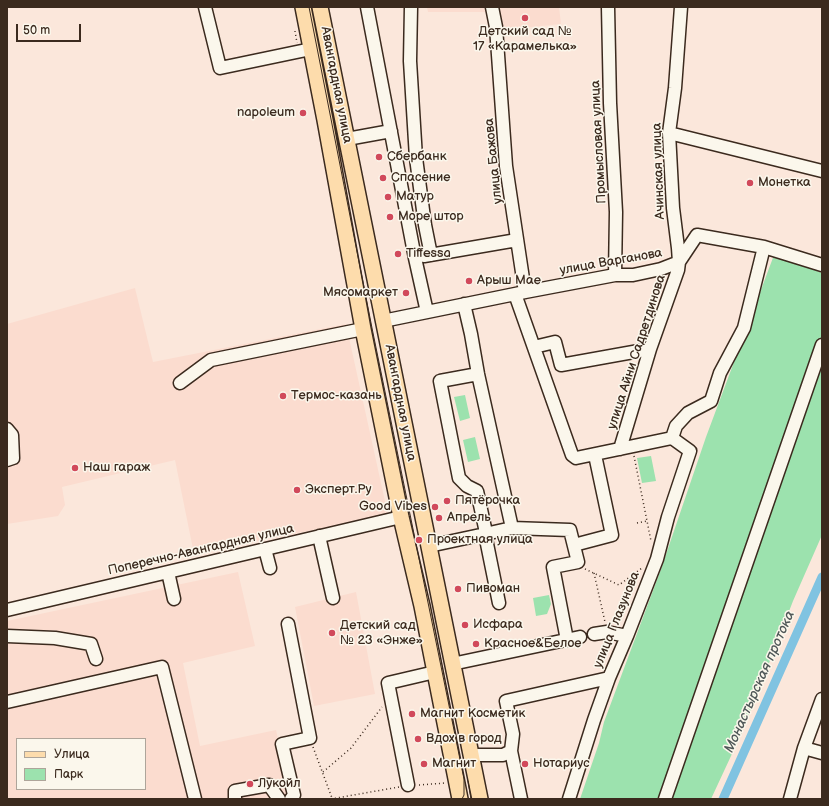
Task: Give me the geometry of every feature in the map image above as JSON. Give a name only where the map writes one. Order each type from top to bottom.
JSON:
[{"type":"main road","name":"Авангардная улица","points":[[303,7],[363,329],[401,517],[422,606],[460,799]]},
{"type":"main road","name":"Авангардная улица","points":[[320,7],[480,799]]},
{"type":"street","points":[[204,7],[220,68],[311,49]]},
{"type":"street","points":[[367,7],[390,131],[427,312]]},
{"type":"street","points":[[411,7],[410,61],[416,158],[425,225],[431,255]]},
{"type":"street","name":"улица Бажова","points":[[492,7],[496,27],[506,166],[517,240],[520,293],[534,347],[569,449],[572,455],[576,458],[672,438]]},
{"type":"street","name":"Промысловая улица","points":[[608,7],[610,103],[616,212],[615,275]]},
{"type":"street","name":"Ачинская улица","points":[[679,262],[673,208],[669,133],[675,88],[681,7]]},
{"type":"street","points":[[314,65],[331,62]]},
{"type":"street","points":[[347,139],[390,131]]},
{"type":"street","points":[[669,133],[822,171]]},
{"type":"street","points":[[679,262],[697,235],[764,247],[822,265]]},
{"type":"street","points":[[415,258],[517,240]]},
{"type":"street","points":[[672,438],[676,426],[688,413],[711,401],[720,373],[744,328],[764,247]]},
{"type":"street","name":"улица Варганова","points":[[383,321],[615,275],[633,275],[654,271],[679,262]]},
{"type":"street","name":"улица Айни Садретдинова","points":[[626,448],[650,349],[675,279],[679,262]]},
{"type":"street","points":[[464,304],[472,334],[478,374],[512,528]]},
{"type":"street","points":[[180,383],[210,360],[363,329]]},
{"type":"street","points":[[534,347],[555,342],[561,365],[650,349]]},
{"type":"street","points":[[664,799],[822,345]]},
{"type":"street","points":[[478,374],[440,381],[459,478],[468,486],[477,491],[485,528],[484,534],[499,603]]},
{"type":"street","points":[[7,429],[12,435],[13,458],[7,460]]},
{"type":"street","name":"улица Глазунова","points":[[569,799],[609,678],[617,634],[657,559],[668,517],[690,451],[672,438]]},
{"type":"street","points":[[574,545],[612,535],[595,454]]},
{"type":"street","name":"Поперечно-Авангардная улица","points":[[7,610],[265,549],[290,539],[401,517]]},
{"type":"street","points":[[429,546],[512,528],[570,530],[578,562],[553,567],[567,640]]},
{"type":"street","points":[[325,532],[333,598]]},
{"type":"street","points":[[265,549],[270,568]]},
{"type":"street","points":[[168,572],[174,599]]},
{"type":"street","points":[[288,624],[310,738],[282,744],[294,795],[291,799]]},
{"type":"street","points":[[594,634],[617,634]]},
{"type":"street","points":[[7,636],[55,638],[91,644],[96,659]]},
{"type":"street","points":[[452,664],[580,637]]},
{"type":"street","points":[[7,702],[162,667],[195,799]]},
{"type":"street","points":[[408,785],[388,684],[435,672]]},
{"type":"street","points":[[521,799],[512,751],[513,734],[506,701],[609,678]]},
{"type":"street","points":[[790,799],[804,748],[822,699]]},
{"type":"street","points":[[804,748],[822,753]]},
{"type":"street","points":[[471,756],[503,755],[512,751]]},
{"type":"street","points":[[236,799],[235,791],[270,784],[279,799]]},
{"type":"path","points":[[818,7],[822,9]]},
{"type":"path","points":[[626,448],[647,521],[651,542]]},
{"type":"path","points":[[637,523],[647,521]]},
{"type":"path","points":[[572,563],[619,585],[644,567]]},
{"type":"path","points":[[594,573],[617,634]]},
{"type":"path","points":[[617,634],[633,575]]},
{"type":"path","points":[[322,772],[351,748],[378,714],[390,695]]},
{"type":"path","points":[[310,738],[332,799],[408,785]]},
{"type":"shaded area","name":"Детский сад № 17 «Карамелька»","points":[[427,7],[559,7],[561,24],[492,31],[489,12],[428,12]]},
{"type":"shaded area","points":[[135,288],[153,362],[346,324],[388,515],[194,554],[175,460],[62,487],[65,505],[58,516],[7,524],[7,324]]},
{"type":"shaded area","points":[[238,572],[255,646],[183,663],[200,746],[276,730],[292,799],[7,799],[7,621]]},
{"type":"shaded area","name":"Детский сад № 23 «Энже»","points":[[356,592],[375,694],[314,706],[295,607]]},
{"type":"green space","points":[[774,255],[822,273],[822,535],[793,601],[744,728],[711,799],[580,799],[599,743],[604,722],[661,569],[706,437]]},
{"type":"green space","points":[[465,395],[470,418],[460,421],[454,397]]},
{"type":"green space","points":[[475,437],[480,459],[468,462],[463,440]]},
{"type":"green space","points":[[651,456],[656,481],[642,483],[637,458]]},
{"type":"green space","points":[[549,595],[551,604],[547,614],[536,616],[533,598]]},
{"type":"waterway","name":"Монастырская протока","points":[[723,799],[822,577]]},
{"type":"tram line","points":[[309,7],[372,328],[464,779],[464,795],[462,799]]},
{"type":"tram line","points":[[468,781],[471,799]]},
{"type":"place","name":"Детский сад № 17 «Карамелька»","points":[[525,18]]},
{"type":"place","name":"napoleum","points":[[303,113]]},
{"type":"place","name":"Сбербанк","points":[[379,157]]},
{"type":"place","name":"Спасение","points":[[383,178]]},
{"type":"place","name":"Монетка","points":[[750,183]]},
{"type":"place","name":"Матур","points":[[388,197]]},
{"type":"place","name":"Море штор","points":[[390,217]]},
{"type":"place","name":"Tiffessa","points":[[398,254]]},
{"type":"place","name":"Арыш Мае","points":[[469,281]]},
{"type":"place","name":"Мясомаркет","points":[[406,293]]},
{"type":"place","name":"Термос-казань","points":[[283,396]]},
{"type":"place","name":"Наш гараж","points":[[75,468]]},
{"type":"place","name":"Эксперт.Ру","points":[[297,490]]},
{"type":"place","name":"Пятёрочка","points":[[447,501]]},
{"type":"place","name":"Good Vibes","points":[[435,507]]},
{"type":"place","name":"Апрель","points":[[439,518]]},
{"type":"place","name":"Проектная улица","points":[[419,540]]},
{"type":"place","name":"Пивоман","points":[[458,589]]},
{"type":"place","name":"Исфара","points":[[465,625]]},
{"type":"place","name":"Детский сад № 23 «Энже»","points":[[332,633]]},
{"type":"place","name":"Красное&Белое","points":[[476,644]]},
{"type":"place","name":"Магнит Косметик","points":[[412,714]]},
{"type":"place","name":"Вдох в город","points":[[418,739]]},
{"type":"place","name":"Магнит","points":[[424,764]]},
{"type":"place","name":"Нотариус","points":[[525,764]]},
{"type":"place","name":"Лукойл","points":[[250,784]]}]
